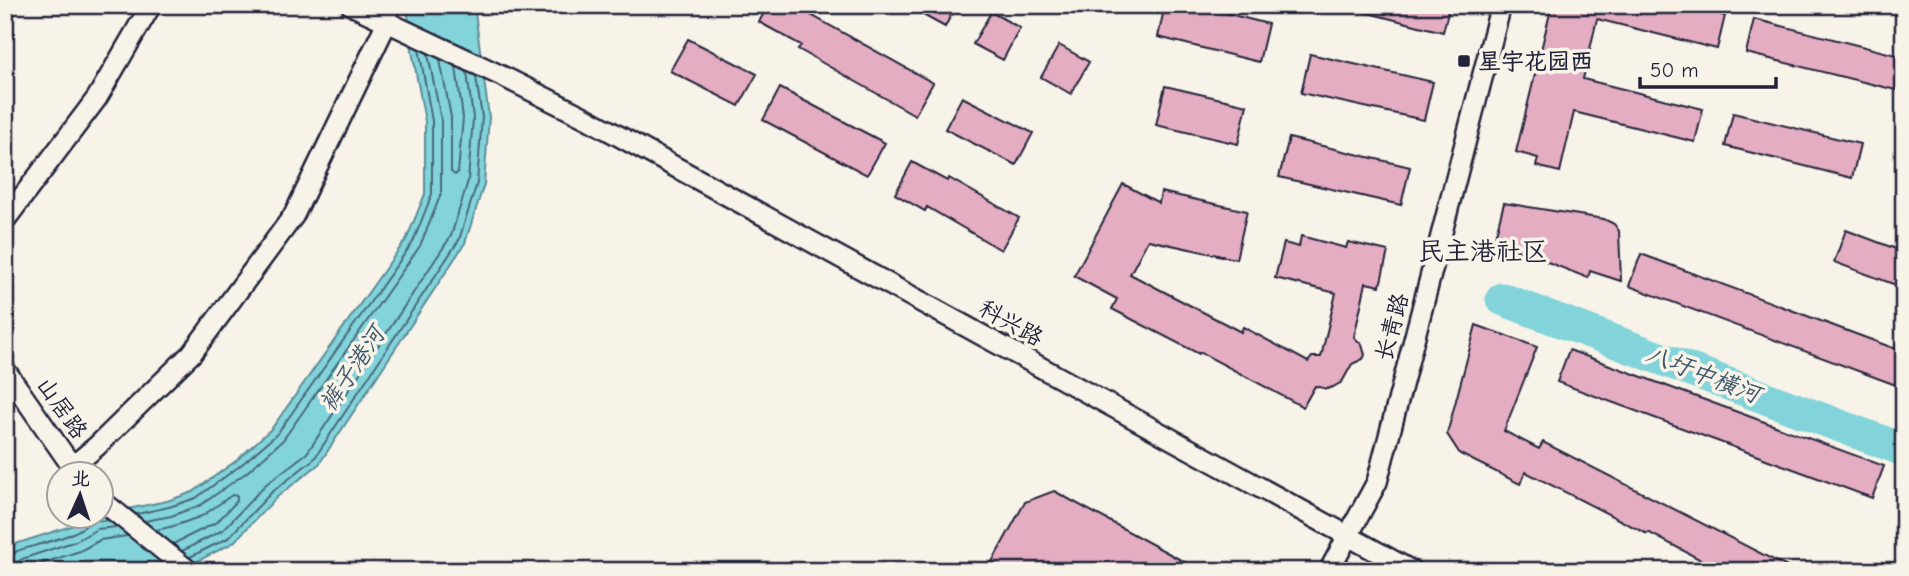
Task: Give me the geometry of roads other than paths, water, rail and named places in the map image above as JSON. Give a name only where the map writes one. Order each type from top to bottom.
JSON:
[{"type":"street","points":[[5,220],[97,97],[150,5]]},
{"type":"street","name":"科兴路","points":[[351,5],[392,19],[586,118],[1412,571]]},
{"type":"street","name":"长青路","points":[[1329,571],[1377,482],[1501,5]]},
{"type":"street","points":[[83,461],[192,353],[294,215],[392,19]]},
{"type":"street","name":"山居路","points":[[5,370],[69,461]]},
{"type":"street","points":[[116,512],[189,571]]},
{"type":"water","name":"裤子港河","points":[[407,5],[474,5],[489,117],[484,184],[465,243],[319,464],[277,497],[233,543],[178,571],[5,571],[5,554],[12,545],[59,530],[116,530],[116,511],[167,501],[193,492],[237,460],[272,428],[407,238],[425,194],[425,121],[412,51]]},
{"type":"waterway","name":"八圩中横河","points":[[1502,299],[1904,450]]},
{"type":"place","name":"星宇花园西","points":[[1464,61]]},
{"type":"district","name":"民主港社区","points":[[1483,252]]}]
